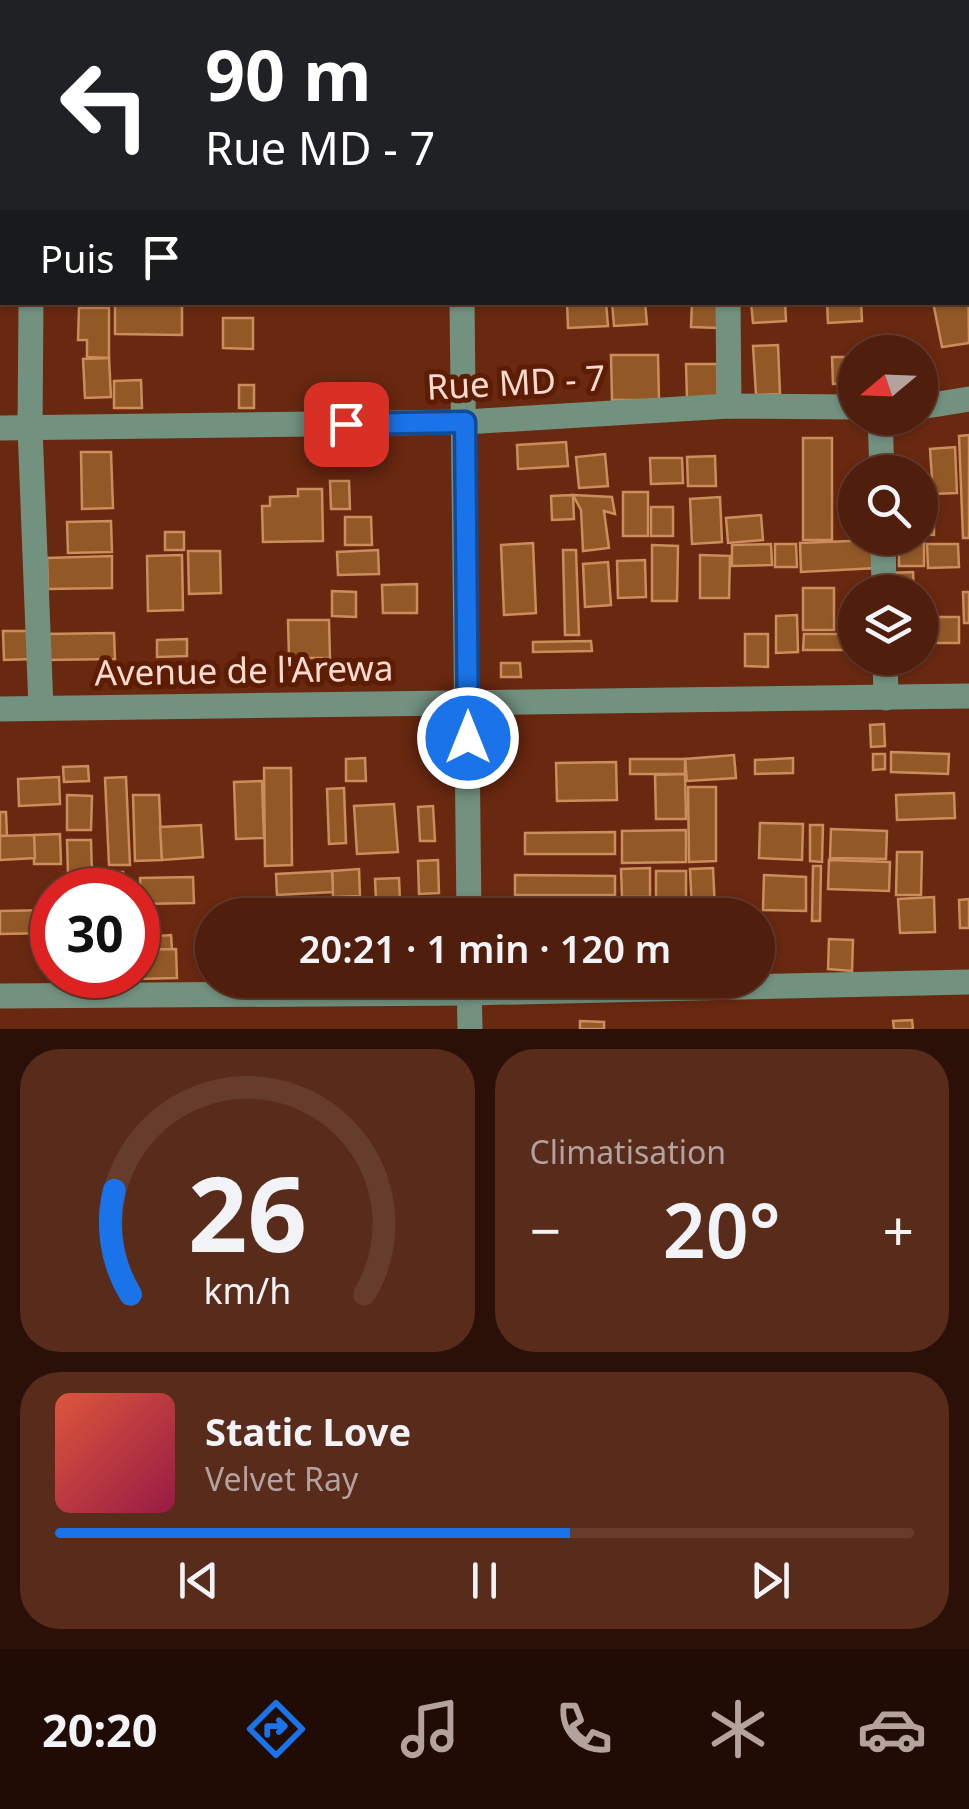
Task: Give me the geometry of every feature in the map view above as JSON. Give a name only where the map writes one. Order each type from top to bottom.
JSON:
[{"type":"street","points":[[31,305],[30,428],[41,708]]},
{"type":"street","points":[[462,305],[469,898]]},
{"type":"street","points":[[728,305],[729,406]]},
{"type":"street","points":[[938,404],[969,400]]},
{"type":"street","name":"Rue MD - 7","points":[[0,428],[465,422],[729,406],[838,407]]},
{"type":"street","points":[[885,675],[886,698]]},
{"type":"street","name":"Avenue de l'Arewa","points":[[0,709],[969,696]]},
{"type":"street","points":[[775,984],[969,982]]},
{"type":"street","points":[[0,996],[195,992]]},
{"type":"street","points":[[469,998],[470,1029]]},
{"type":"building","points":[[115,305],[182,305],[182,335],[115,334]]},
{"type":"building","points":[[567,305],[606,305],[608,326],[568,328]]},
{"type":"building","points":[[612,305],[645,305],[647,324],[614,326]]},
{"type":"building","points":[[692,305],[719,305],[718,328],[691,327]]},
{"type":"building","points":[[751,305],[785,305],[786,321],[753,323]]},
{"type":"building","points":[[827,305],[861,305],[862,321],[828,323]]},
{"type":"building","points":[[934,305],[969,305],[969,343],[942,347]]},
{"type":"building","points":[[79,308],[109,308],[109,358],[87,357],[87,340],[78,340]]},
{"type":"building","points":[[223,318],[253,318],[253,349],[223,348]]},
{"type":"building","points":[[778,345],[780,394],[756,395],[753,346]]},
{"type":"building","points":[[611,355],[658,355],[659,400],[612,400]]},
{"type":"building","points":[[832,357],[838,357],[838,384],[833,384]]},
{"type":"building","points":[[109,358],[111,397],[85,398],[83,359]]},
{"type":"building","points":[[686,364],[717,364],[718,398],[687,399]]},
{"type":"building","points":[[141,380],[142,408],[114,408],[114,381]]},
{"type":"building","points":[[239,385],[254,385],[254,408],[239,408]]},
{"type":"building","points":[[360,435],[379,435],[380,458],[360,459]]},
{"type":"building","points":[[969,435],[969,538],[963,538],[959,436]]},
{"type":"building","points":[[803,438],[832,438],[832,540],[803,540]]},
{"type":"building","points":[[566,442],[568,466],[518,469],[517,445]]},
{"type":"building","points":[[955,447],[957,493],[938,494],[938,455],[930,455],[930,449]]},
{"type":"building","points":[[81,452],[111,452],[113,508],[82,509]]},
{"type":"building","points":[[605,454],[608,486],[579,488],[576,457]]},
{"type":"building","points":[[715,456],[716,486],[688,486],[687,457]]},
{"type":"building","points":[[650,458],[682,458],[683,483],[651,484]]},
{"type":"building","points":[[330,481],[349,481],[350,509],[331,509]]},
{"type":"building","points":[[298,489],[322,489],[323,541],[263,542],[262,506],[270,506],[270,497],[298,496]]},
{"type":"building","points":[[623,492],[648,492],[648,536],[623,536]]},
{"type":"building","points":[[573,495],[574,519],[552,520],[551,496]]},
{"type":"building","points":[[573,495],[612,497],[615,514],[604,511],[609,548],[583,551],[581,510]]},
{"type":"building","points":[[720,497],[722,542],[692,544],[690,499]]},
{"type":"building","points":[[651,507],[673,507],[673,536],[651,536]]},
{"type":"building","points":[[761,515],[763,540],[728,543],[726,518]]},
{"type":"building","points":[[345,517],[371,517],[372,545],[345,545]]},
{"type":"building","points":[[111,521],[112,552],[68,553],[67,522]]},
{"type":"building","points":[[165,532],[184,532],[184,550],[165,550]]},
{"type":"building","points":[[838,542],[838,555],[877,555],[877,568],[801,572],[800,543]]},
{"type":"building","points":[[533,543],[536,613],[504,615],[501,545]]},
{"type":"building","points":[[771,544],[772,565],[732,566],[732,545]]},
{"type":"building","points":[[775,544],[796,544],[797,567],[775,567]]},
{"type":"building","points":[[938,544],[958,544],[959,567],[928,568],[927,555],[938,555]]},
{"type":"building","points":[[652,545],[678,546],[677,601],[652,601]]},
{"type":"building","points":[[378,550],[379,574],[338,575],[337,552]]},
{"type":"building","points":[[563,550],[576,550],[579,635],[565,635]]},
{"type":"building","points":[[188,551],[220,551],[221,593],[189,594]]},
{"type":"building","points":[[182,555],[183,610],[148,611],[147,556]]},
{"type":"building","points":[[700,555],[730,556],[729,598],[700,598]]},
{"type":"building","points":[[899,555],[924,555],[924,566],[899,566]]},
{"type":"building","points":[[112,556],[112,588],[48,589],[47,558]]},
{"type":"building","points":[[645,560],[646,597],[618,598],[617,561]]},
{"type":"building","points":[[608,562],[611,605],[585,607],[583,564]]},
{"type":"building","points":[[913,572],[913,575],[886,575]]},
{"type":"building","points":[[417,584],[417,613],[383,613],[382,585]]},
{"type":"building","points":[[803,588],[834,588],[834,630],[803,630]]},
{"type":"building","points":[[332,591],[356,592],[356,617],[332,616]]},
{"type":"building","points":[[963,592],[969,592],[969,623],[964,623]]},
{"type":"building","points":[[797,615],[798,652],[776,653],[776,616]]},
{"type":"building","points":[[938,617],[959,617],[959,643],[938,643]]},
{"type":"building","points":[[288,620],[329,620],[330,658],[289,658]]},
{"type":"building","points":[[3,631],[33,631],[34,659],[4,660]]},
{"type":"building","points":[[114,633],[115,659],[45,660],[44,634]]},
{"type":"building","points":[[745,634],[768,634],[768,667],[745,666]]},
{"type":"building","points":[[804,634],[838,634],[838,650],[803,650]]},
{"type":"building","points":[[187,639],[187,656],[157,657],[157,640]]},
{"type":"building","points":[[591,641],[592,651],[533,652],[533,642]]},
{"type":"building","points":[[501,663],[520,663],[521,677],[501,677]]},
{"type":"building","points":[[884,724],[885,746],[871,747],[870,725]]},
{"type":"building","points":[[891,752],[949,754],[948,774],[891,772]]},
{"type":"building","points":[[873,754],[885,754],[885,769],[873,770]]},
{"type":"building","points":[[734,755],[736,778],[687,781],[685,759]]},
{"type":"building","points":[[365,758],[366,781],[346,781],[346,759]]},
{"type":"building","points":[[793,758],[793,773],[755,774],[755,760]]},
{"type":"building","points":[[630,759],[685,759],[685,774],[630,774]]},
{"type":"building","points":[[616,762],[617,800],[557,801],[556,763]]},
{"type":"building","points":[[88,766],[89,781],[64,782],[63,767]]},
{"type":"building","points":[[264,768],[291,768],[292,865],[265,866]]},
{"type":"building","points":[[685,774],[686,819],[656,819],[655,775]]},
{"type":"building","points":[[59,777],[60,804],[19,806],[18,779]]},
{"type":"building","points":[[126,777],[130,865],[109,865],[105,778]]},
{"type":"building","points":[[262,781],[264,838],[236,839],[234,782]]},
{"type":"building","points":[[688,787],[716,787],[716,861],[689,862]]},
{"type":"building","points":[[344,788],[346,843],[329,844],[327,789]]},
{"type":"building","points":[[954,793],[955,818],[897,820],[896,795]]},
{"type":"building","points":[[67,795],[92,796],[91,830],[67,830]]},
{"type":"building","points":[[133,795],[159,795],[162,860],[135,861]]},
{"type":"building","points":[[394,804],[398,852],[357,854],[354,806]]},
{"type":"building","points":[[433,806],[435,841],[420,841],[418,807]]},
{"type":"building","points":[[0,812],[6,812],[7,836],[0,836]]},
{"type":"building","points":[[760,823],[803,824],[802,860],[759,858]]},
{"type":"building","points":[[201,825],[203,857],[162,860],[160,827]]},
{"type":"building","points":[[810,825],[823,825],[822,862],[810,861]]},
{"type":"building","points":[[831,829],[887,831],[886,859],[830,858]]},
{"type":"building","points":[[686,830],[686,862],[622,863],[622,831]]},
{"type":"building","points":[[615,832],[615,854],[525,854],[525,833]]},
{"type":"building","points":[[60,834],[61,864],[34,864],[34,835]]},
{"type":"building","points":[[34,835],[35,858],[0,860],[0,836]]},
{"type":"building","points":[[67,840],[91,840],[92,868],[68,868]]},
{"type":"building","points":[[897,852],[922,852],[921,895],[896,895]]},
{"type":"building","points":[[438,860],[439,893],[419,894],[418,861]]},
{"type":"building","points":[[829,860],[890,862],[889,891],[828,889]]},
{"type":"building","points":[[813,866],[821,866],[820,921],[812,921]]},
{"type":"building","points":[[650,868],[650,897],[622,897],[621,869]]},
{"type":"building","points":[[713,868],[714,898],[691,898],[690,869]]},
{"type":"building","points":[[359,869],[360,896],[333,897],[332,871]]},
{"type":"building","points":[[332,871],[333,892],[277,895],[276,874]]},
{"type":"building","points":[[656,871],[686,871],[686,897],[656,898]]},
{"type":"building","points":[[515,875],[615,876],[615,895],[515,895]]},
{"type":"building","points":[[764,875],[806,877],[806,911],[775,910],[775,898],[763,898]]},
{"type":"building","points":[[193,877],[194,903],[160,904],[160,878]]},
{"type":"building","points":[[399,878],[400,898],[376,898],[375,879]]},
{"type":"building","points":[[934,897],[935,932],[900,933],[898,899]]},
{"type":"building","points":[[969,899],[969,928],[960,928],[959,900]]},
{"type":"building","points":[[30,910],[30,933],[0,934],[0,911]]},
{"type":"building","points":[[171,935],[172,949],[160,949],[160,936]]},
{"type":"building","points":[[829,939],[853,940],[852,971],[828,969]]},
{"type":"building","points":[[160,949],[176,949],[177,978],[160,978]]},
{"type":"building","points":[[912,1020],[913,1029],[894,1029],[893,1021]]},
{"type":"building","points":[[580,1021],[604,1022],[604,1029],[580,1029]]},
{"type":"route","points":[[346,424],[465,422],[468,738]]}]
